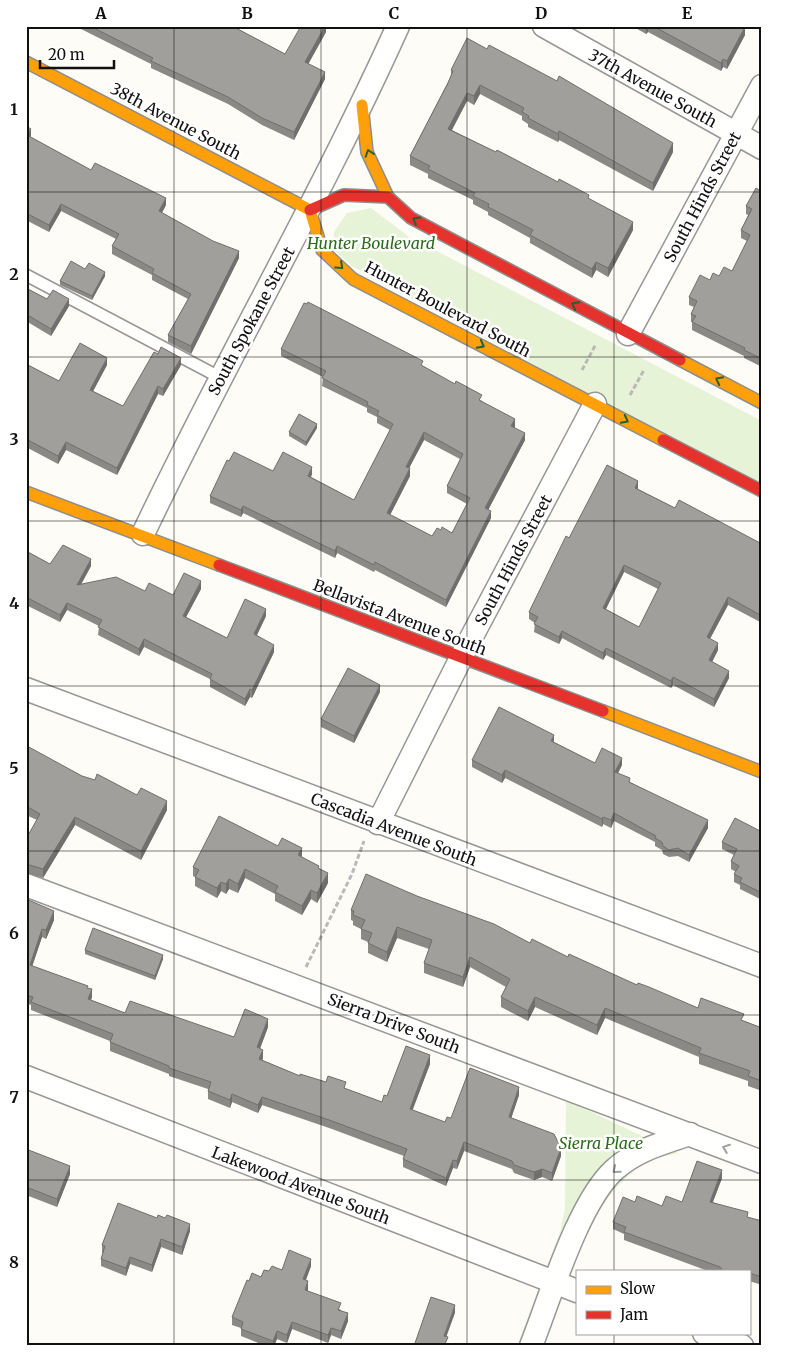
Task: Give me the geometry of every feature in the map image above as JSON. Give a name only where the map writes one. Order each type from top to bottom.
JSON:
[{"type":"street","name":"South Spokane Street","points":[[143,534],[221,378],[310,210],[362,105],[398,26]]},
{"type":"street","name":"37th Avenue South","points":[[544,26],[762,148]]},
{"type":"street","name":"38th Avenue South","points":[[26,62],[310,210]]},
{"type":"street","name":"South Hinds Street","points":[[628,334],[762,86]]},
{"type":"street","points":[[362,105],[367,152],[388,197],[411,218],[762,403]]},
{"type":"street","points":[[310,210],[344,195],[388,197]]},
{"type":"street","name":"Hunter Boulevard South","points":[[310,210],[322,250],[353,279],[762,491]]},
{"type":"street","name":"South Hinds Street","points":[[378,823],[461,658],[595,404]]},
{"type":"street","name":"Bellavista Avenue South","points":[[26,492],[143,534],[461,658],[762,772]]},
{"type":"street","name":"Cascadia Avenue South","points":[[26,689],[762,966]]},
{"type":"street","name":"Sierra Drive South","points":[[26,885],[762,1162]]},
{"type":"street","name":"Lakewood Avenue South","points":[[26,1077],[576,1291]]},
{"type":"street","points":[[531,1346],[578,1227],[596,1192],[614,1170],[648,1148],[690,1134]]},
{"type":"street","points":[[707,1334],[742,1346]]},
{"type":"lane","points":[[26,275],[221,378]]},
{"type":"path","points":[[581,372],[599,339]]},
{"type":"path","points":[[629,397],[646,364]]},
{"type":"path","points":[[304,970],[352,874],[364,841]]},
{"type":"green space","name":"Hunter Boulevard","points":[[371,208],[408,236],[762,421],[762,488],[352,266],[333,249],[334,232],[347,213]]},
{"type":"green space","name":"Sierra Place","points":[[566,1100],[678,1153],[649,1161],[628,1176],[610,1196],[594,1219],[581,1243],[542,1346],[517,1346],[560,1232],[565,1208]]},
{"type":"building","points":[[90,26],[232,26],[285,54],[301,26],[325,26],[305,62],[325,72],[294,132],[262,118],[228,97],[151,61],[153,58]]},
{"type":"building","points":[[653,26],[745,27],[727,61],[723,59],[721,63]]},
{"type":"building","points":[[467,38],[487,49],[489,45],[557,81],[559,76],[673,143],[653,183],[559,131],[558,134],[528,118],[529,116],[522,112],[524,108],[480,85],[474,96],[467,93],[448,129],[496,152],[497,150],[558,182],[559,179],[589,195],[588,198],[633,222],[608,268],[596,262],[592,269],[530,235],[533,230],[488,207],[489,204],[473,196],[475,193],[428,169],[430,166],[410,156],[448,83],[453,71],[451,70]]},
{"type":"building","points":[[26,126],[31,129],[27,135],[91,170],[95,163],[166,198],[159,211],[213,241],[239,251],[191,346],[168,335],[191,294],[152,273],[154,269],[112,246],[119,234],[61,204],[49,225],[26,213]]},
{"type":"building","points":[[756,188],[762,192],[762,359],[744,350],[745,348],[692,322],[696,316],[691,314],[697,301],[689,297],[700,275],[710,280],[713,273],[719,276],[724,267],[732,271],[750,235],[741,230],[752,209],[746,206]]},
{"type":"building","points":[[71,261],[85,269],[89,263],[105,272],[92,296],[60,281]]},
{"type":"building","points":[[26,288],[47,299],[53,290],[69,299],[51,329],[26,314]]},
{"type":"building","points":[[308,302],[423,361],[421,365],[455,384],[456,381],[482,395],[479,400],[515,419],[511,426],[525,433],[485,508],[491,511],[446,600],[375,562],[374,565],[337,546],[335,551],[243,506],[241,510],[210,496],[227,460],[229,461],[234,452],[273,471],[283,452],[312,467],[308,476],[354,500],[393,424],[377,415],[379,411],[367,405],[368,402],[322,378],[326,371],[281,349],[304,303],[307,304]],"holes":[[[424,432],[463,454],[447,486],[470,498],[452,533],[442,527],[441,530],[437,528],[432,536],[387,513],[410,468],[406,467]]]},
{"type":"building","points":[[80,343],[107,358],[90,390],[123,406],[154,352],[158,354],[161,347],[181,358],[163,389],[158,386],[117,468],[66,442],[58,456],[26,439],[26,364],[59,381]]},
{"type":"building","points":[[299,414],[317,424],[306,442],[289,432]]},
{"type":"building","points":[[607,465],[638,481],[635,488],[675,508],[679,500],[762,544],[762,616],[728,597],[707,637],[718,643],[709,660],[729,671],[714,699],[673,677],[671,681],[606,648],[603,653],[562,631],[559,637],[534,624],[538,617],[529,612],[566,536],[569,538]],"holes":[[[624,565],[661,583],[639,627],[603,608]]]},
{"type":"building","points":[[63,545],[91,559],[77,585],[116,577],[145,591],[149,583],[173,595],[184,573],[201,581],[183,616],[227,638],[245,599],[266,609],[254,634],[274,645],[252,690],[250,689],[245,699],[210,679],[212,674],[144,639],[139,649],[98,627],[102,620],[67,603],[60,615],[26,597],[26,551],[50,564]]},
{"type":"building","points":[[348,668],[380,685],[354,736],[321,719]]},
{"type":"building","points":[[499,707],[554,735],[551,741],[595,763],[602,748],[622,758],[615,772],[630,778],[629,782],[708,820],[689,855],[678,848],[669,850],[663,846],[662,842],[655,838],[656,836],[614,813],[611,820],[603,817],[602,819],[505,770],[502,775],[472,760]]},
{"type":"building","points":[[27,746],[82,776],[95,780],[97,774],[137,795],[141,788],[167,801],[141,851],[75,817],[43,869],[26,864],[26,839],[40,814],[26,806]]},
{"type":"building","points":[[219,816],[278,846],[282,838],[302,848],[298,855],[328,873],[317,893],[311,890],[302,906],[275,892],[278,886],[245,869],[238,884],[229,879],[226,884],[221,882],[217,888],[195,877],[199,870],[193,867]]},
{"type":"building","points":[[735,818],[762,832],[762,889],[760,892],[740,882],[742,878],[734,874],[739,866],[731,861],[737,849],[722,842]]},
{"type":"building","points":[[366,874],[417,896],[494,924],[530,943],[532,939],[568,957],[569,954],[637,985],[638,983],[649,987],[698,1008],[701,998],[744,1014],[741,1020],[762,1028],[762,1081],[748,1076],[750,1071],[699,1053],[701,1048],[605,1008],[597,1025],[535,997],[528,1011],[501,997],[510,979],[470,957],[463,977],[424,963],[432,940],[397,927],[387,952],[368,943],[372,933],[361,929],[365,920],[353,915],[354,911],[351,910]]},
{"type":"building","points":[[26,899],[54,911],[46,930],[42,929],[30,965],[88,986],[87,988],[92,989],[88,999],[125,1013],[130,1001],[234,1037],[245,1009],[268,1019],[257,1047],[263,1050],[259,1059],[300,1076],[300,1074],[326,1082],[328,1076],[346,1082],[344,1088],[382,1102],[384,1095],[387,1096],[406,1046],[430,1055],[410,1109],[445,1122],[447,1117],[451,1118],[470,1068],[519,1087],[509,1117],[554,1134],[561,1148],[552,1173],[542,1169],[534,1172],[514,1165],[512,1161],[464,1142],[457,1161],[453,1160],[446,1178],[403,1159],[407,1149],[332,1121],[262,1097],[258,1105],[232,1094],[230,1100],[208,1091],[211,1082],[169,1068],[169,1066],[110,1042],[113,1034],[31,1002],[33,997],[26,995]]},
{"type":"building","points":[[93,928],[163,955],[155,976],[85,950]]},
{"type":"building","points":[[26,1149],[70,1166],[57,1199],[26,1187]]},
{"type":"building","points":[[697,1161],[722,1170],[710,1202],[748,1212],[747,1217],[762,1221],[762,1277],[750,1273],[750,1270],[722,1270],[720,1267],[624,1232],[626,1227],[613,1222],[623,1197],[635,1202],[637,1196],[662,1206],[666,1196],[682,1202]]},
{"type":"building","points":[[118,1203],[157,1218],[158,1215],[165,1218],[167,1215],[190,1224],[182,1247],[161,1239],[152,1265],[130,1257],[126,1268],[101,1259],[105,1246],[102,1245]]},
{"type":"building","points":[[289,1250],[311,1259],[303,1279],[308,1281],[305,1290],[341,1303],[338,1310],[348,1313],[341,1331],[331,1328],[328,1335],[292,1322],[287,1335],[277,1331],[273,1341],[241,1329],[243,1322],[232,1317],[247,1280],[249,1281],[252,1273],[261,1277],[264,1270],[269,1271],[272,1266],[282,1270]]},
{"type":"building","points":[[431,1297],[455,1305],[444,1336],[448,1337],[445,1344],[451,1346],[414,1346]]},
{"type":"traffic: slow","points":[[26,62],[310,210]]},
{"type":"traffic: slow","points":[[362,105],[367,152],[388,197]]},
{"type":"traffic: slow","points":[[310,210],[322,250],[353,279],[663,440]]},
{"type":"traffic: slow","points":[[680,360],[762,403]]},
{"type":"traffic: slow","points":[[26,492],[219,565]]},
{"type":"traffic: slow","points":[[603,711],[762,772]]},
{"type":"traffic: jam","points":[[310,210],[344,195],[388,197],[411,218],[680,360]]},
{"type":"traffic: jam","points":[[663,440],[762,491]]},
{"type":"traffic: jam","points":[[219,565],[603,711]]}]
